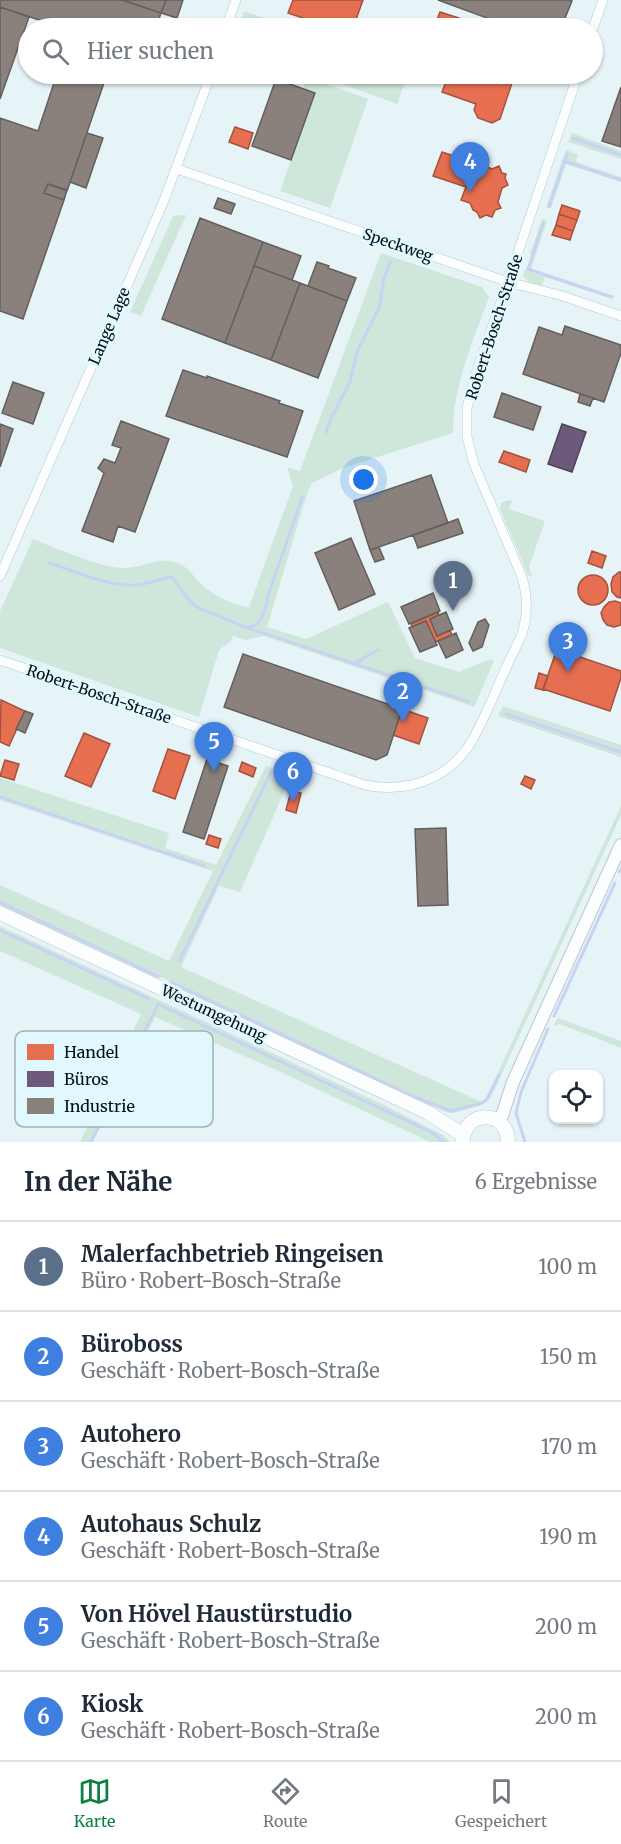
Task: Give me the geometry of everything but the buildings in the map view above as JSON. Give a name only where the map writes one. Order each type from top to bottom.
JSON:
[{"type":"main road","points":[[495,1120],[621,846]]},
{"type":"main road","name":"Westumgehung","points":[[0,913],[427,1112],[465,1134]]},
{"type":"main road","points":[[465,1134],[478,1118],[495,1120],[506,1130],[508,1142]]},
{"type":"street","points":[[230,18],[236,0]]},
{"type":"street","points":[[597,18],[603,0]]},
{"type":"street","name":"Lange Lage","points":[[0,576],[177,169],[207,84]]},
{"type":"street","name":"Robert-Bosch-Straße","points":[[0,660],[365,785],[390,788],[426,781],[444,771],[460,757],[473,740],[525,623],[526,594],[524,581],[474,464],[467,427],[467,408],[475,376],[575,84]]},
{"type":"street","name":"Speckweg","points":[[177,169],[508,282],[621,316]]},
{"type":"green space","points":[[244,11],[264,18],[242,18]]},
{"type":"green space","points":[[305,84],[326,84],[368,99],[330,208],[280,191],[315,93],[303,89]]},
{"type":"green space","points":[[342,84],[404,84],[397,104]]},
{"type":"green space","points":[[572,133],[621,151],[621,159],[568,142]]},
{"type":"green space","points":[[566,150],[578,154],[576,162],[621,177],[621,182],[566,164],[551,208],[546,207]]},
{"type":"green space","points":[[186,215],[141,316],[130,312],[173,216]]},
{"type":"green space","points":[[542,219],[547,221],[531,269],[613,296],[612,299],[545,277],[542,285],[539,286],[529,282],[523,276],[525,269],[529,269],[533,255],[530,254]]},
{"type":"green space","points":[[381,253],[482,287],[489,297],[460,380],[453,433],[343,468],[312,483],[267,627],[306,639],[388,602],[415,658],[459,672],[491,659],[494,661],[474,707],[264,636],[245,640],[233,636],[232,640],[219,650],[199,717],[0,648],[0,611],[33,539],[79,557],[116,567],[132,567],[158,561],[180,564],[210,591],[230,602],[249,607],[293,486],[287,467],[300,471]]},
{"type":"green space","points":[[512,501],[509,509],[545,521],[529,567],[532,577],[528,575],[500,509],[501,503]]},
{"type":"green space","points":[[503,706],[621,745],[621,757],[498,716]]},
{"type":"green space","points":[[266,766],[292,774],[240,892],[219,886],[181,967],[484,1103],[621,806],[621,815],[498,1082],[490,1098],[482,1105],[449,1113],[411,1098],[171,985],[166,979],[154,978],[0,906],[0,885],[169,961],[213,871],[0,800],[0,778],[169,833],[165,848],[216,865]]},
{"type":"green space","points":[[0,926],[384,1105],[443,1135],[450,1142],[430,1142],[213,1042],[213,1031],[187,1031],[155,1017],[148,1031],[133,1031],[141,1014],[0,951]]},
{"type":"green space","points":[[558,1018],[621,1041],[621,1048],[560,1024],[553,1026]]},
{"type":"green space","points":[[87,1127],[100,1127],[93,1142],[80,1142]]},
{"type":"waterway","points":[[573,138],[621,155]]},
{"type":"waterway","points":[[549,207],[567,154]]},
{"type":"waterway","points":[[564,161],[621,180]]},
{"type":"waterway","points":[[543,224],[528,269],[612,297]]},
{"type":"waterway","points":[[326,433],[330,420],[350,382],[357,352],[379,308],[384,278],[391,261]]},
{"type":"waterway","points":[[249,627],[255,625],[264,613],[302,498]]},
{"type":"waterway","points":[[50,563],[115,584],[137,585],[173,578],[197,607],[245,627],[469,702]]},
{"type":"waterway","points":[[355,663],[378,650]]},
{"type":"waterway","points":[[506,714],[621,752]]},
{"type":"waterway","points":[[180,960],[271,772]]},
{"type":"waterway","points":[[0,797],[204,866]]},
{"type":"waterway","points":[[554,1016],[615,883]]},
{"type":"waterway","points":[[0,902],[158,976]]},
{"type":"waterway","points":[[0,930],[149,999]]},
{"type":"waterway","points":[[171,982],[415,1097],[451,1111],[482,1103],[487,1099],[499,1075]]},
{"type":"waterway","points":[[145,1031],[158,1004],[433,1133],[443,1142]]},
{"type":"waterway","points":[[525,1142],[516,1113],[521,1092],[548,1029]]},
{"type":"waterway","points":[[91,1142],[98,1127]]},
{"type":"place","name":"Autohaus Schulz","points":[[470,192]]},
{"type":"place","name":"Malerfachbetrieb Ringeisen","points":[[453,611]]},
{"type":"place","name":"Autohero","points":[[568,672]]},
{"type":"place","name":"Büroboss","points":[[403,722]]},
{"type":"place","name":"Von Hövel Haustürstudio","points":[[214,772]]},
{"type":"place","name":"Kiosk","points":[[293,802]]}]
